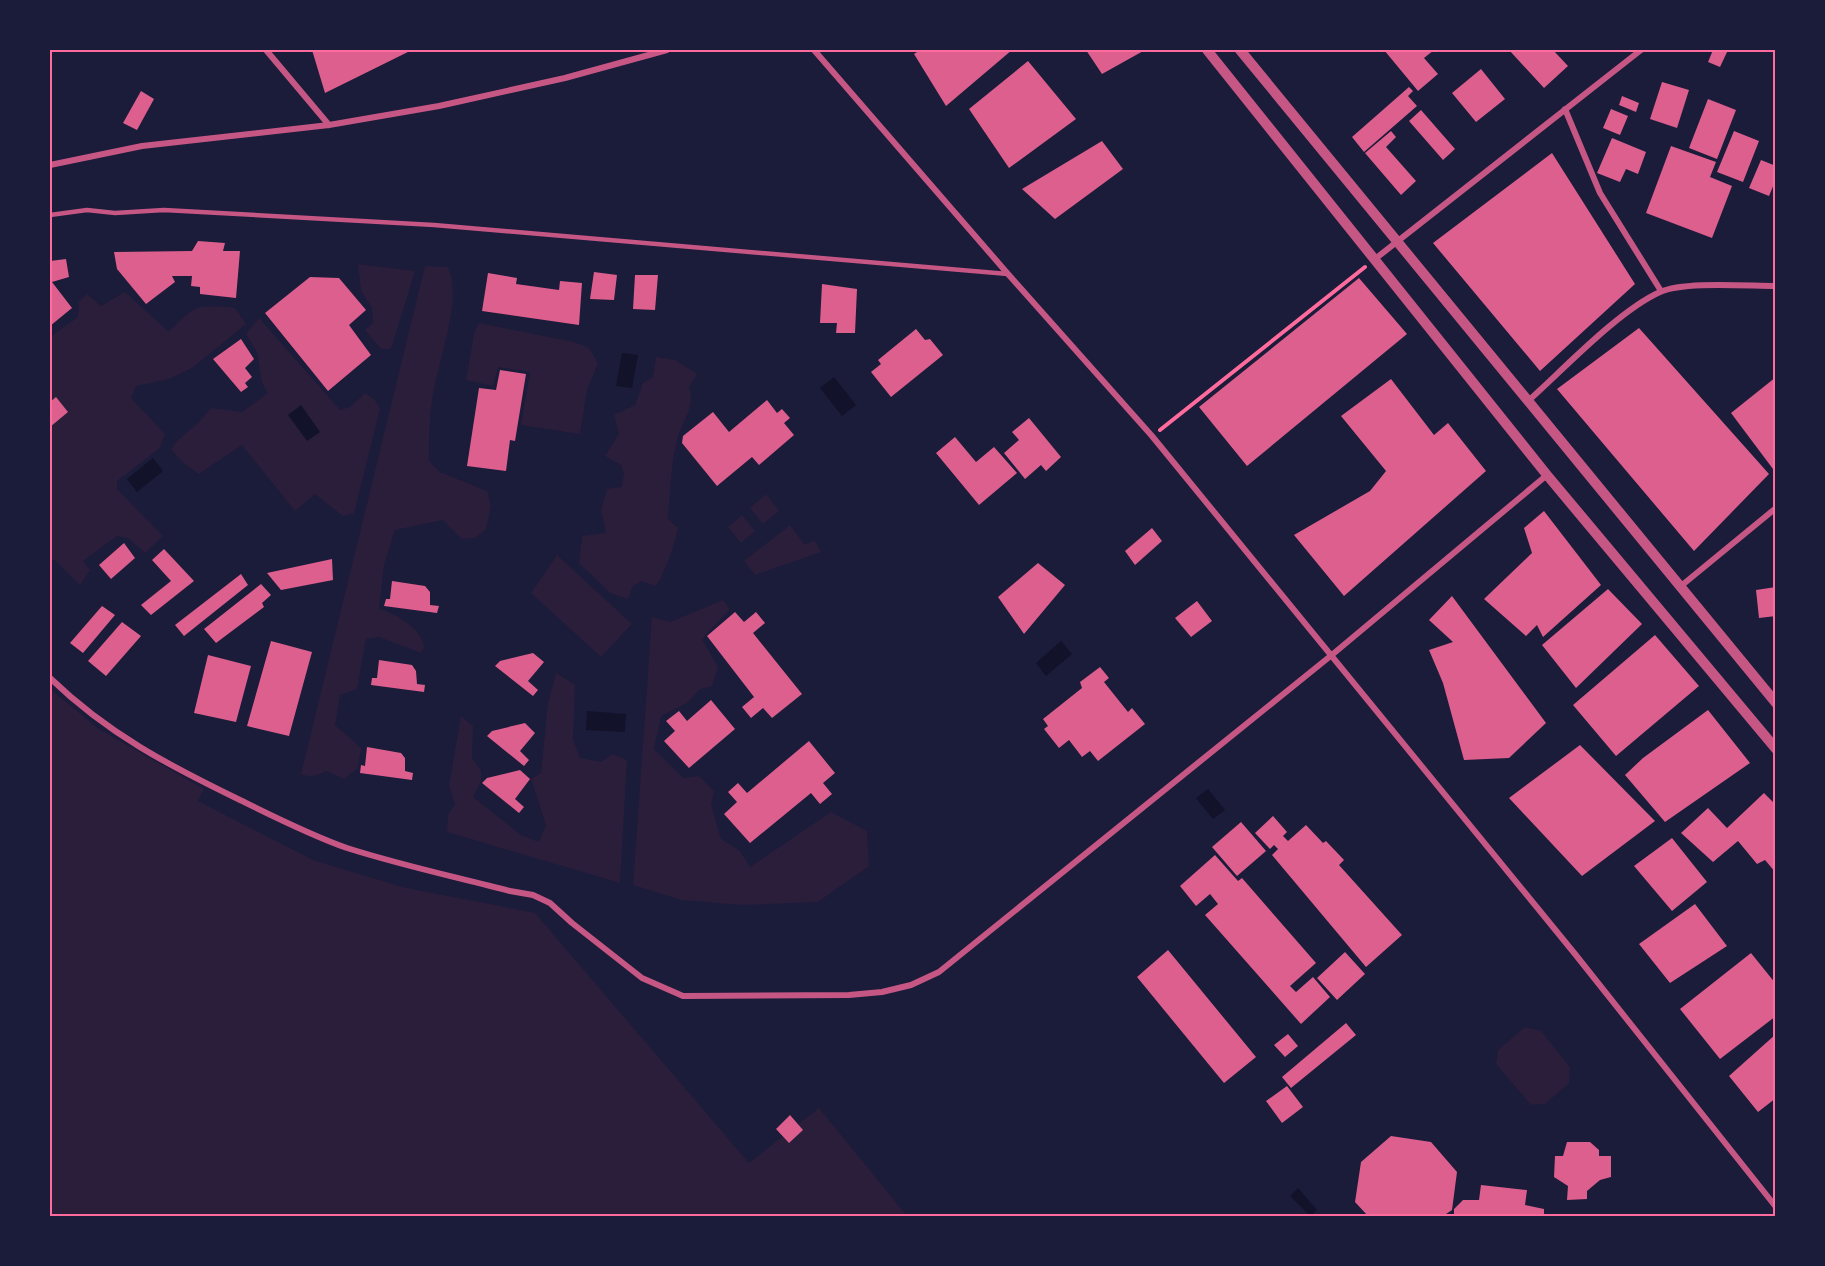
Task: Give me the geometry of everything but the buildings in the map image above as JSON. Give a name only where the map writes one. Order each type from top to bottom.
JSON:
[{"type":"street","points":[[266,50],[328,125]]},
{"type":"street","points":[[50,165],[142,146],[328,125],[439,106],[565,78],[667,50]]},
{"type":"street","points":[[814,50],[1152,436],[1333,654],[1776,1207]]},
{"type":"street","points":[[1207,50],[1547,475],[1776,749]]},
{"type":"street","points":[[1240,50],[1776,703]]},
{"type":"street","points":[[1375,259],[1641,50]]},
{"type":"street","points":[[1565,109],[1600,193],[1661,291]]},
{"type":"street","points":[[1528,401],[1626,314],[1661,291],[1689,287],[1776,286]]},
{"type":"street","points":[[50,678],[89,713],[131,744],[170,767],[304,831],[348,848],[533,895],[550,903],[642,978],[683,996],[849,995],[882,992],[911,985],[939,972],[1333,654],[1547,475]]},
{"type":"street","points":[[1681,586],[1776,508]]},
{"type":"lane","points":[[50,215],[87,210],[115,213],[164,210],[434,225],[1008,274]]},
{"type":"path","points":[[1152,436],[1375,259]]},
{"type":"shaded area","points":[[358,264],[415,271],[391,349],[381,349],[365,330],[373,323],[372,308],[361,291]]},
{"type":"shaded area","points":[[425,266],[447,267],[452,279],[453,294],[448,331],[432,400],[429,461],[440,472],[487,491],[491,506],[486,529],[475,538],[462,539],[443,520],[395,530],[384,565],[379,608],[400,618],[413,628],[418,633],[424,647],[421,653],[379,637],[366,639],[357,689],[340,695],[335,725],[361,748],[358,768],[344,779],[326,771],[307,776],[301,774]]},
{"type":"shaded area","points":[[125,292],[169,332],[192,311],[212,306],[235,308],[246,324],[192,368],[169,379],[136,386],[131,398],[165,434],[160,448],[117,481],[117,489],[163,536],[145,553],[128,538],[117,536],[83,561],[90,570],[80,585],[55,560],[50,560],[50,337],[78,317],[79,302],[87,294],[101,306]]},
{"type":"shaded area","points":[[259,318],[340,410],[350,407],[365,393],[375,400],[380,409],[354,513],[343,516],[315,494],[295,511],[242,445],[199,474],[181,461],[171,449],[210,408],[242,412],[268,393],[262,383],[257,352],[246,334]]},
{"type":"shaded area","points":[[479,323],[574,342],[589,348],[598,363],[587,390],[580,434],[521,425],[530,372],[498,367],[493,386],[466,380],[474,334]]},
{"type":"shaded area","points":[[622,353],[638,355],[632,388],[616,386]]},
{"type":"shaded area","points":[[656,357],[675,360],[697,374],[689,387],[690,407],[677,440],[673,459],[668,519],[678,528],[675,541],[665,568],[655,586],[641,581],[633,586],[628,599],[610,593],[579,563],[582,536],[606,533],[601,510],[607,489],[622,487],[624,473],[621,465],[605,456],[619,434],[614,415],[635,405],[643,383],[653,377]]},
{"type":"shaded area","points":[[834,377],[856,405],[842,416],[820,388]]},
{"type":"shaded area","points":[[301,405],[320,432],[307,441],[288,415]]},
{"type":"shaded area","points":[[153,458],[163,471],[137,492],[127,479]]},
{"type":"shaded area","points":[[766,494],[779,511],[763,524],[750,508]]},
{"type":"shaded area","points":[[742,515],[755,531],[741,543],[728,527]]},
{"type":"shaded area","points":[[790,525],[805,545],[814,540],[821,552],[755,575],[744,561]]},
{"type":"shaded area","points":[[557,555],[632,624],[601,657],[531,593]]},
{"type":"shaded area","points":[[723,600],[730,609],[702,639],[718,667],[712,686],[700,689],[687,703],[661,716],[654,749],[683,778],[699,776],[714,791],[711,805],[721,839],[740,851],[750,867],[831,812],[867,831],[869,866],[818,902],[742,905],[682,900],[633,885],[652,617],[670,622]]},
{"type":"shaded area","points":[[1061,641],[1072,654],[1046,676],[1036,663]]},
{"type":"shaded area","points":[[556,673],[575,685],[573,739],[580,758],[601,762],[613,754],[627,760],[620,883],[447,832],[448,815],[455,804],[449,786],[461,716],[473,726],[472,758],[481,771],[481,781],[473,797],[521,835],[539,842],[546,825],[531,779],[541,773],[548,703]]},
{"type":"shaded area","points":[[50,689],[99,729],[204,789],[198,801],[313,860],[402,887],[535,913],[749,1163],[819,1108],[907,1216],[50,1216]]},
{"type":"shaded area","points":[[587,711],[626,714],[625,732],[586,730]]},
{"type":"shaded area","points":[[1208,789],[1225,810],[1213,819],[1196,798]]},
{"type":"shaded area","points":[[1525,1027],[1541,1031],[1570,1067],[1569,1083],[1545,1104],[1531,1105],[1496,1064],[1498,1050]]},
{"type":"shaded area","points":[[1298,1188],[1317,1210],[1310,1216],[1290,1196]]}]
